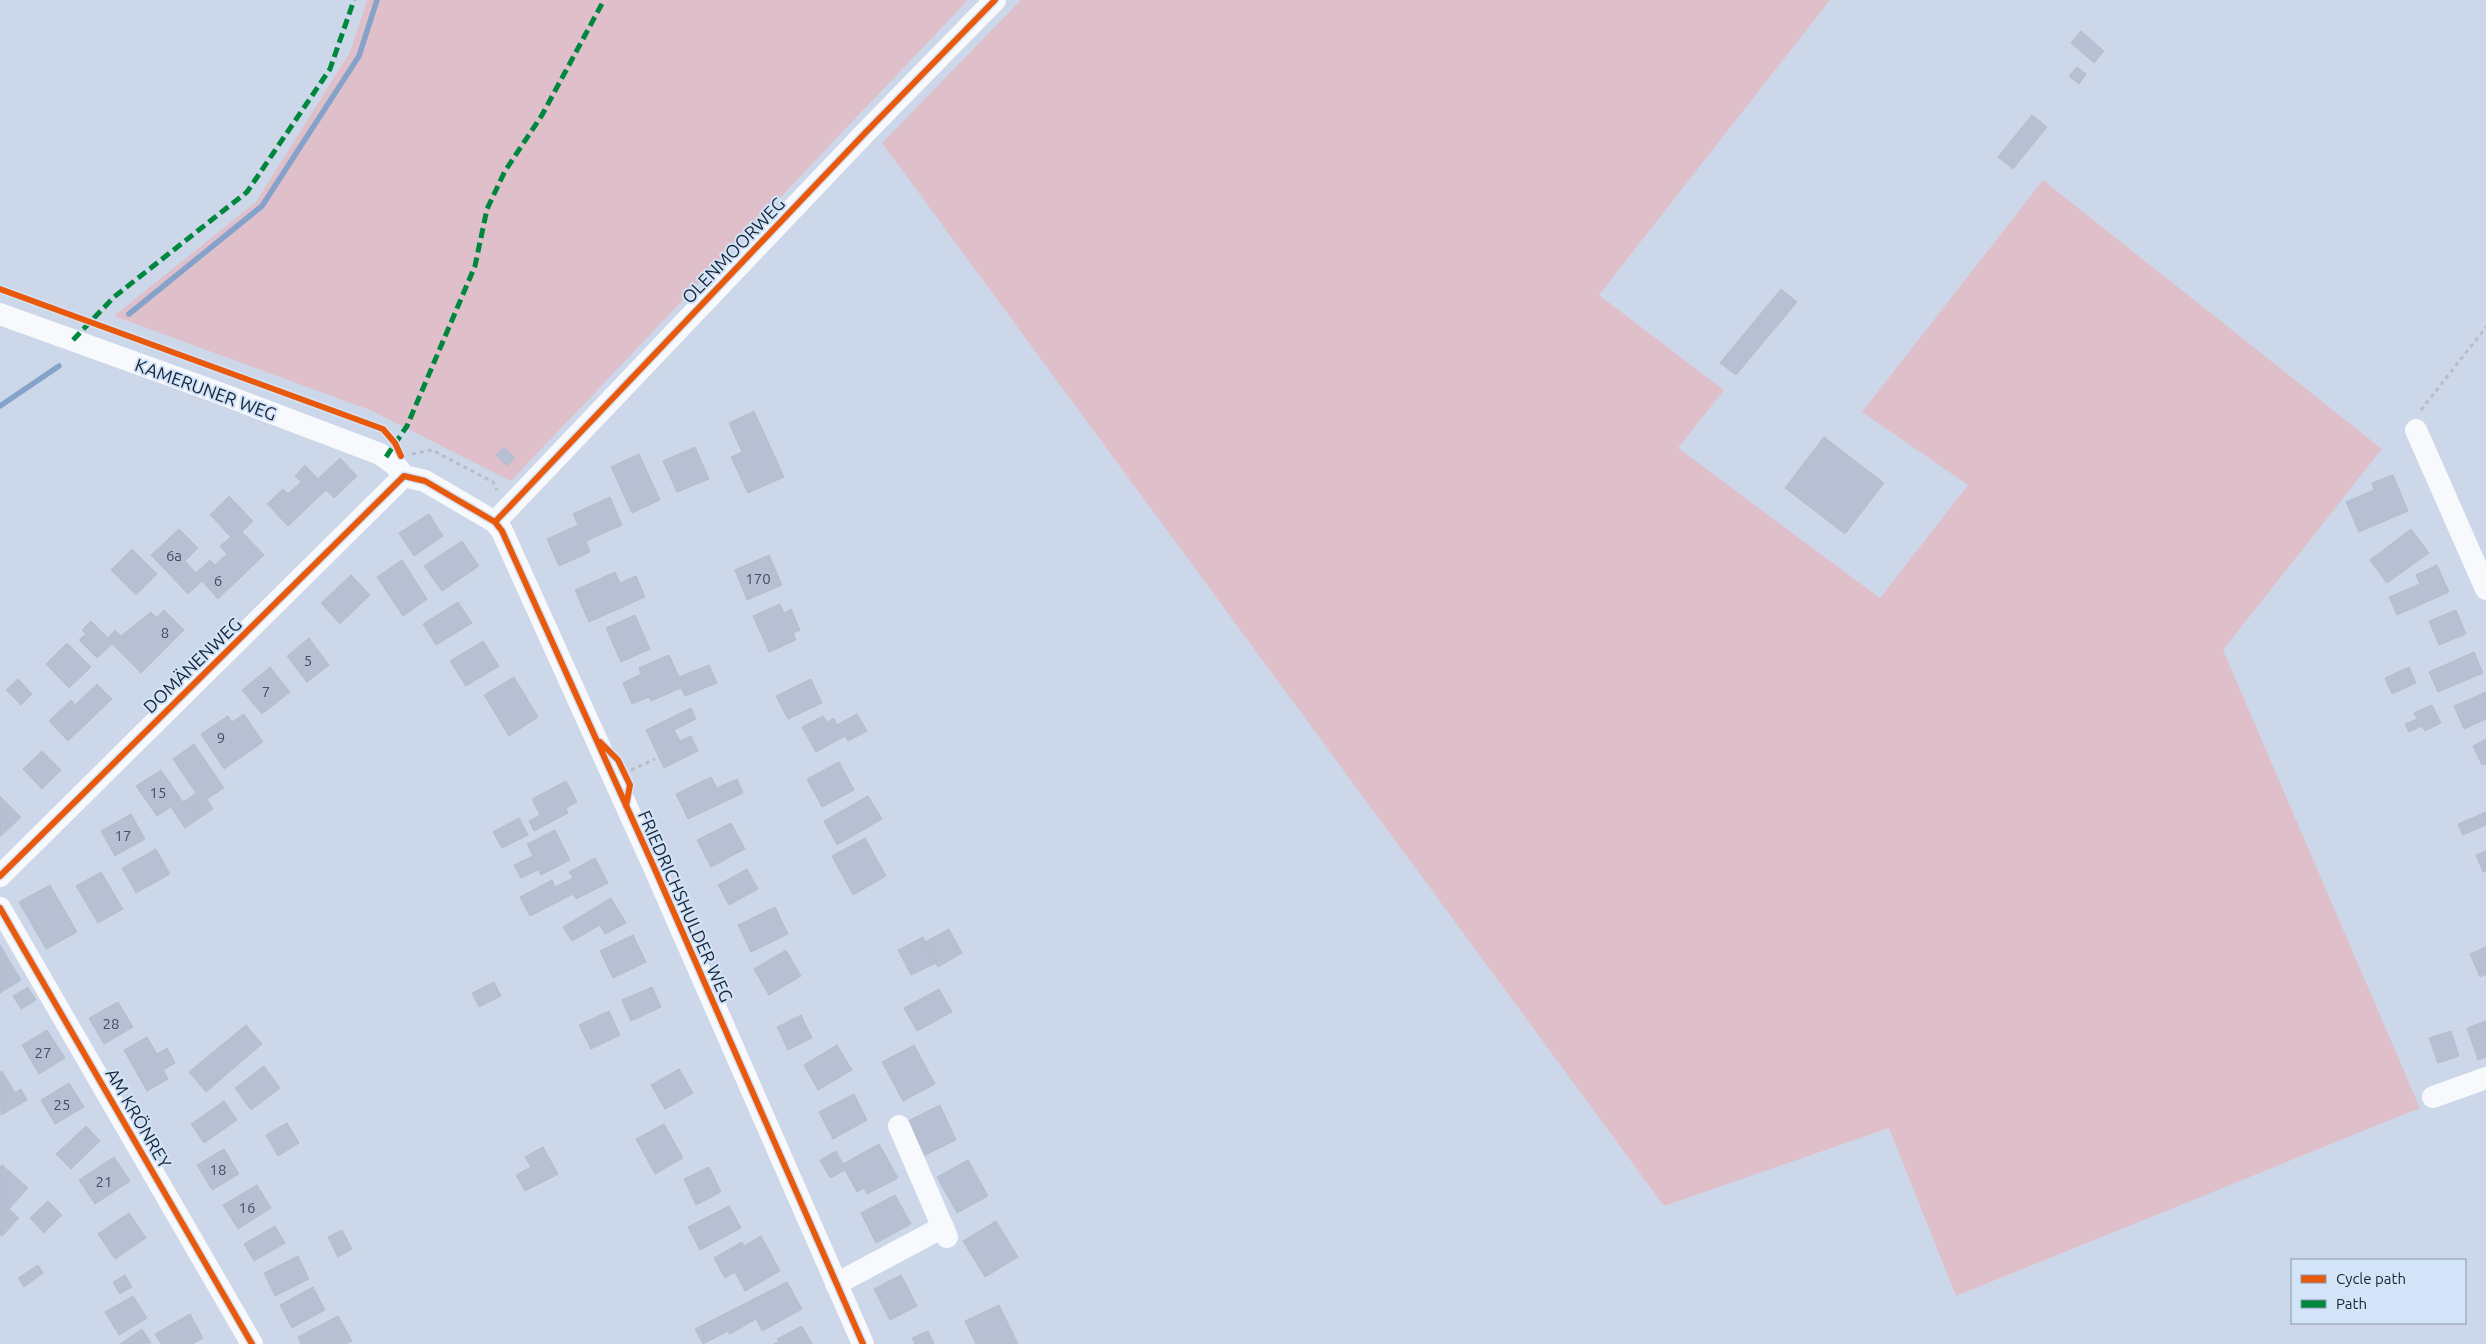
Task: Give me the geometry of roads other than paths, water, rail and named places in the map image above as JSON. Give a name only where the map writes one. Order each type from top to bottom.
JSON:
[{"type":"street","name":"OLENMOORWEG","points":[[495,522],[859,139],[995,0]]},
{"type":"street","name":"KAMERUNER WEG","points":[[0,314],[214,391],[380,454],[395,465],[404,476]]},
{"type":"street","points":[[2416,430],[2486,589]]},
{"type":"street","name":"FRIEDRICHSHULDER WEG","points":[[404,476],[424,481],[495,522],[502,532],[626,806],[863,1344]]},
{"type":"street","name":"DOMÄNENWEG","points":[[0,876],[404,476]]},
{"type":"street","name":"AM KRÖNREY","points":[[0,908],[252,1344]]},
{"type":"street","points":[[2433,1096],[2486,1078]]},
{"type":"street","points":[[836,1284],[945,1232],[899,1126]]},
{"type":"waterway","points":[[129,314],[262,206],[359,56],[377,0]]},
{"type":"waterway","points":[[0,406],[59,366]]}]
